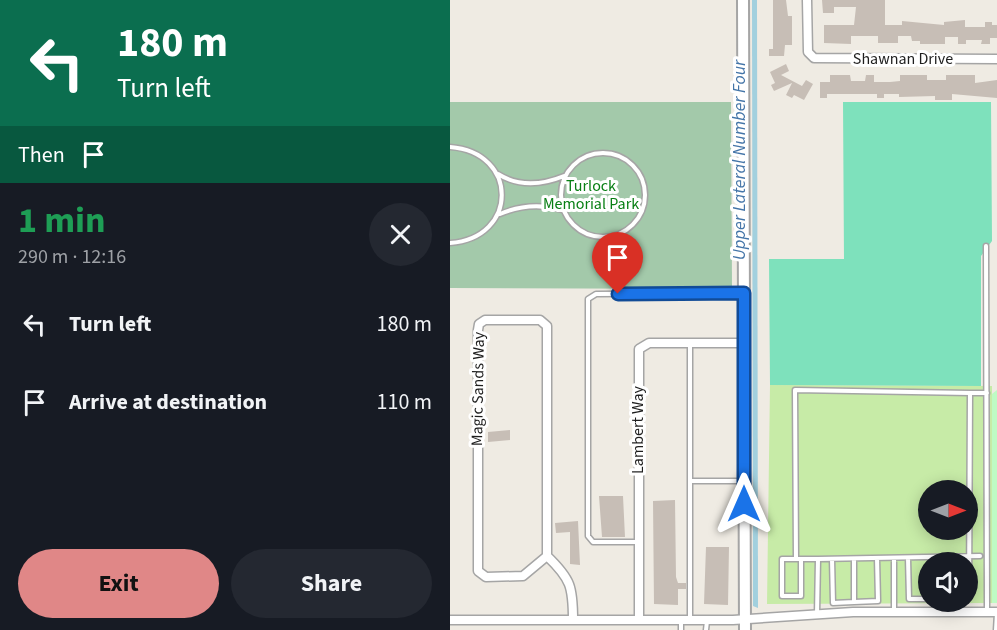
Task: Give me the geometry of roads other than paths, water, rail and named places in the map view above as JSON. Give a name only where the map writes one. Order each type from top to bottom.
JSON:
[{"type":"street","points":[[743,0],[745,625]]},
{"type":"street","name":"Shawnan Drive","points":[[807,0],[810,56],[820,58],[997,59]]},
{"type":"street","name":"Magic Sands Way","points":[[485,320],[540,320],[547,326],[547,556],[520,576],[486,577],[478,571],[478,330],[479,324],[485,320]]},
{"type":"street","name":"Lambert Way","points":[[639,620],[639,351],[647,343],[744,343]]},
{"type":"street","points":[[547,556],[564,573],[571,585],[573,620]]},
{"type":"street","points":[[450,620],[707,620],[745,625],[817,615],[918,612]]},
{"type":"street","points":[[978,612],[997,612]]},
{"type":"street","points":[[562,620],[562,630]]},
{"type":"lane","points":[[450,147],[470,149],[482,155],[498,174],[506,179],[530,184],[545,183],[565,175],[582,158],[594,153],[612,154],[629,162],[638,171],[645,195],[641,213],[630,228],[608,238],[583,233],[572,225],[563,210],[560,192],[565,175]]},
{"type":"lane","points":[[498,174],[502,195],[499,214]]},
{"type":"lane","points":[[450,243],[467,241],[481,235],[499,214],[521,206],[563,210]]},
{"type":"lane","points":[[986,246],[987,612]]},
{"type":"lane","points":[[639,542],[593,542],[588,536],[588,299],[596,294],[744,293]]},
{"type":"lane","points":[[681,630],[686,620],[690,481],[690,343]]},
{"type":"lane","points":[[918,559],[877,558],[799,559],[782,560],[782,596],[801,596],[799,559],[795,390],[987,393]]},
{"type":"lane","points":[[969,552],[970,393]]},
{"type":"lane","points":[[690,481],[744,480]]},
{"type":"lane","points":[[832,559],[833,603],[878,602],[877,558]]},
{"type":"lane","points":[[894,558],[894,612]]},
{"type":"lane","points":[[908,558],[909,599],[918,599]]},
{"type":"lane","points":[[817,615],[818,559]]},
{"type":"lane","points":[[854,559],[854,602]]},
{"type":"lane","points":[[996,630],[997,612]]},
{"type":"lane","points":[[706,630],[707,620]]},
{"type":"water","points":[[752,0],[757,0],[758,608],[753,606]]},
{"type":"water label","name":"Upper Lateral Number Four","points":[[739,160]]},
{"type":"park label","name":"Turlock Memorial Park","points":[[591,195]]}]
